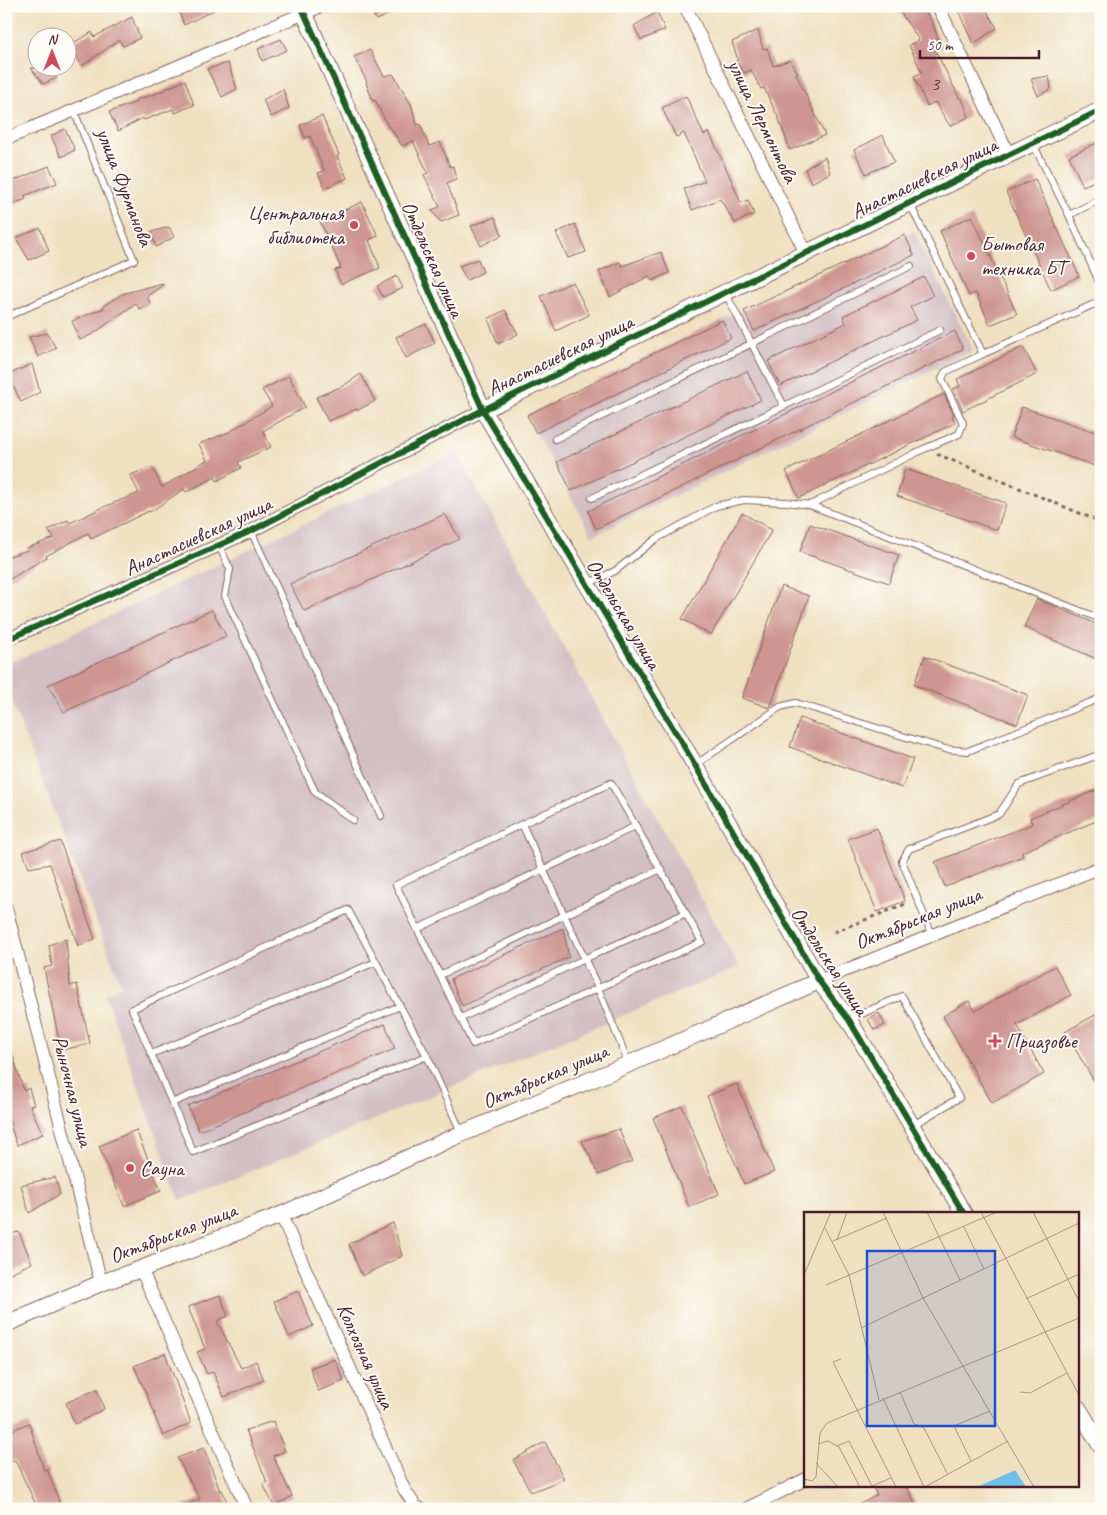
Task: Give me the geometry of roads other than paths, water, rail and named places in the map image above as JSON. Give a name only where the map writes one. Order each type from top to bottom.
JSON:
[{"type":"street","name":"улица Фурманова","points":[[6,139],[303,10],[321,6]]},
{"type":"street","name":"улица Лермонтова","points":[[685,6],[806,253]]},
{"type":"street","points":[[938,6],[1009,155]]},
{"type":"street","name":"Отдельская улица","points":[[303,10],[483,410],[695,765],[819,981],[849,1020],[963,1212]]},
{"type":"street","name":"Анастасиевская улица","points":[[6,640],[251,531],[483,410],[1101,110]]},
{"type":"street","name":"Октябрьская улица","points":[[6,1324],[101,1283],[280,1215],[461,1134],[629,1064],[819,981],[1101,867]]},
{"type":"street","name":"Рыночная улица","points":[[6,908],[101,1283]]},
{"type":"street","name":"Колхозная улица","points":[[280,1215],[404,1489],[415,1506],[421,1509]]},
{"type":"street","points":[[141,1269],[248,1509]]},
{"type":"street","points":[[1080,1411],[1101,1446]]},
{"type":"street","points":[[746,1509],[804,1480]]},
{"type":"lane","name":"улица Фурманова","points":[[6,317],[134,260],[74,110]]},
{"type":"lane","points":[[1033,143],[1069,215],[1101,286]]},
{"type":"lane","points":[[1069,215],[1101,200]]},
{"type":"lane","points":[[909,203],[983,354]]},
{"type":"lane","points":[[555,439],[911,266]]},
{"type":"lane","points":[[725,292],[784,406]]},
{"type":"lane","points":[[810,505],[924,449],[959,434],[963,423],[942,379],[945,372],[1101,301]]},
{"type":"lane","points":[[592,498],[940,330]]},
{"type":"lane","points":[[587,584],[615,571],[656,539],[716,506],[744,500],[786,502],[810,505],[1101,619]]},
{"type":"lane","points":[[251,531],[381,816]]},
{"type":"lane","points":[[219,546],[230,569],[225,596],[315,792],[353,820]]},
{"type":"lane","points":[[695,765],[780,707],[796,703],[945,749],[968,751],[1101,698]]},
{"type":"lane","points":[[932,936],[902,861],[909,849],[999,814],[1019,784],[1101,754]]},
{"type":"lane","points":[[611,783],[636,826],[702,942],[474,1044],[396,885],[611,783]]},
{"type":"lane","points":[[522,824],[598,988],[629,1064]]},
{"type":"lane","points":[[417,929],[636,826]]},
{"type":"lane","points":[[440,974],[661,869]]},
{"type":"lane","points":[[426,1056],[193,1152],[132,1008],[348,910],[426,1056],[461,1134]]},
{"type":"lane","points":[[461,1018],[686,913]]},
{"type":"lane","points":[[151,1054],[376,962]]},
{"type":"lane","points":[[849,1020],[902,996],[959,1098],[912,1126]]},
{"type":"lane","points":[[172,1104],[400,1006]]},
{"type":"place","name":"Центральная библиотека","points":[[354,225]]},
{"type":"place","name":"Бытовая техника БТ","points":[[971,256]]},
{"type":"place","name":"Приазовье","points":[[995,1041]]},
{"type":"place","name":"Сауна","points":[[130,1168]]}]
